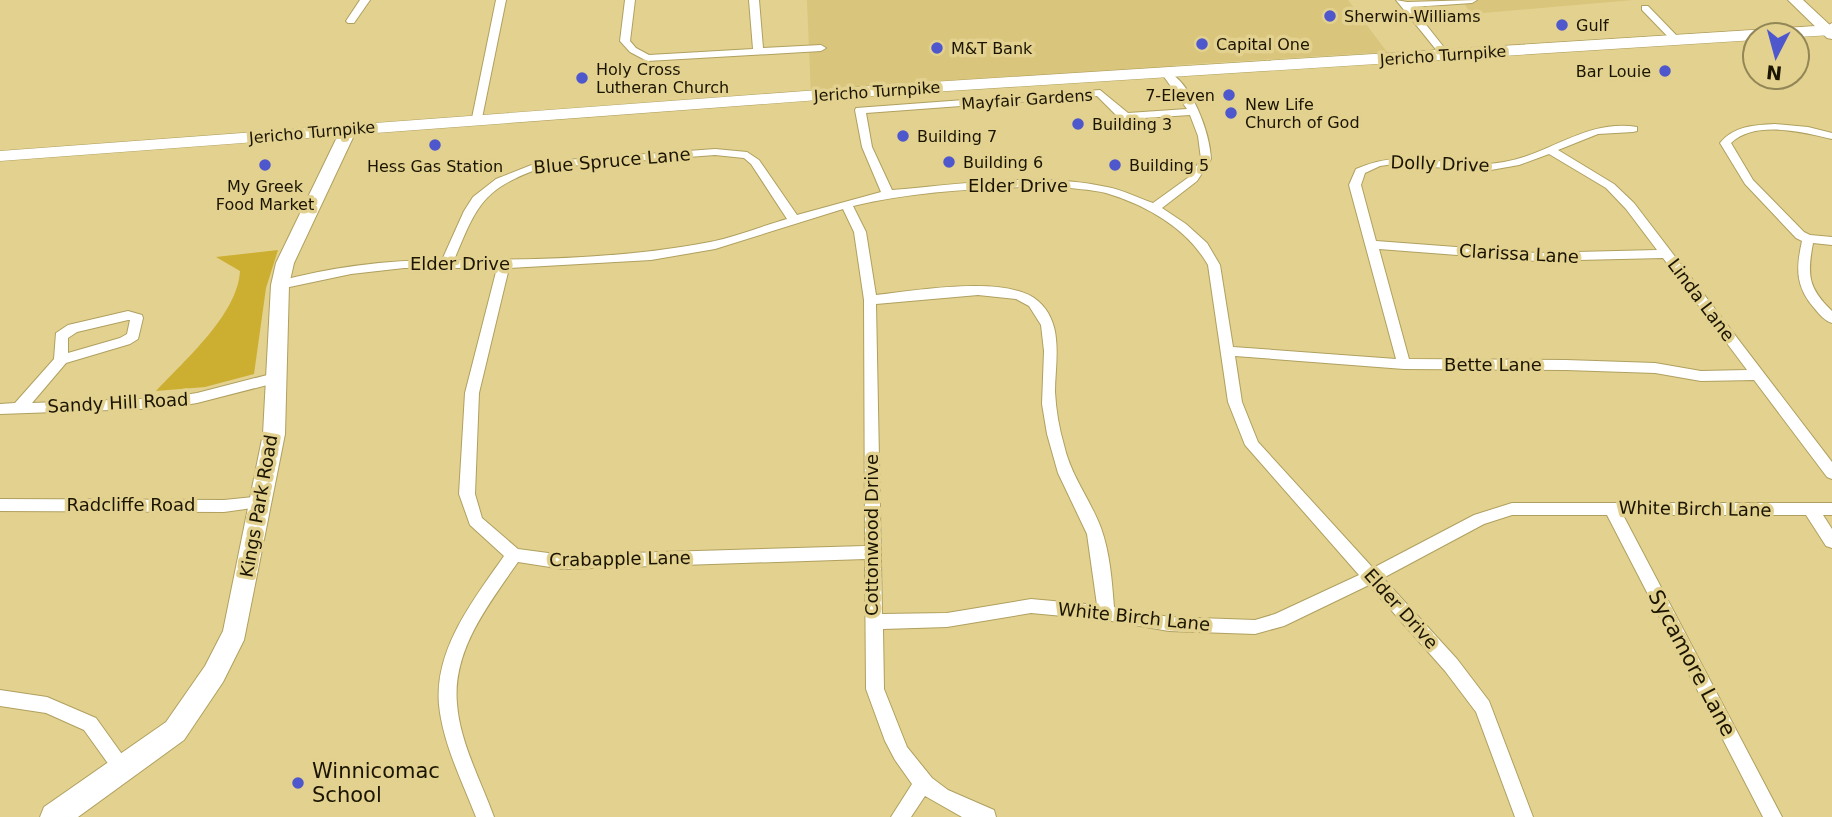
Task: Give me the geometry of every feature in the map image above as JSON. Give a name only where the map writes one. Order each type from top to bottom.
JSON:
[{"type":"main road","name":"Jericho Turnpike","points":[[1811,33],[1831,32]]},
{"type":"main road","name":"Jericho Turnpike","points":[[0,156],[477,118],[1741,36]]},
{"type":"street","points":[[351,21],[365,0]]},
{"type":"street","points":[[477,118],[501,0]]},
{"type":"street","points":[[630,0],[625,41],[633,50],[648,58],[821,48]]},
{"type":"street","points":[[754,0],[758,52]]},
{"type":"street","points":[[1403,2],[1472,0]]},
{"type":"street","points":[[1795,0],[1831,32]]},
{"type":"street","points":[[1403,2],[1445,55]]},
{"type":"street","points":[[1645,8],[1676,40]]},
{"type":"street","points":[[1154,208],[1193,179],[1206,159],[1203,133],[1176,83],[1167,74]]},
{"type":"street","name":"Mayfair Gardens","points":[[888,194],[867,147],[860,110],[1100,93],[1121,114],[1128,116],[1191,112]]},
{"type":"street","points":[[1832,136],[1795,127],[1740,132],[1725,143],[1749,182],[1800,234],[1808,239],[1832,241]]},
{"type":"street","name":"Kings Park Road","points":[[54,817],[175,731],[214,674],[235,632],[274,435],[279,285],[285,263],[349,129]]},
{"type":"street","name":"Dolly Drive","points":[[1404,364],[1355,185],[1360,171],[1375,162],[1404,160],[1503,166],[1597,131],[1633,130]]},
{"type":"street","name":"Linda Lane","points":[[1550,150],[1610,186],[1630,206],[1832,472]]},
{"type":"street","name":"Blue Spruce Lane","points":[[447,263],[473,203],[486,187],[511,174],[539,165],[733,152],[747,155],[755,162],[794,220]]},
{"type":"street","name":"Elder Drive","points":[[279,285],[351,270],[447,263],[504,264],[651,256],[715,245],[846,204],[888,194],[1006,184],[1056,183],[1107,190],[1154,208],[1203,246],[1214,265],[1235,402],[1252,445],[1372,576],[1483,707],[1524,817]]},
{"type":"street","name":"Cottonwood Drive","points":[[846,204],[860,232],[870,300],[875,689],[891,738],[922,785],[962,809],[987,817]]},
{"type":"street","points":[[1808,239],[1802,279],[1805,287],[1832,319]]},
{"type":"street","name":"Clarissa Lane","points":[[1372,245],[1536,257],[1666,254]]},
{"type":"street","points":[[485,817],[451,719],[448,701],[450,667],[465,631],[514,555],[475,521],[467,494],[472,393],[504,264]]},
{"type":"street","points":[[870,300],[964,290],[1000,292],[1031,301],[1045,317],[1051,352],[1049,402],[1056,443],[1067,479],[1095,531],[1106,613]]},
{"type":"street","points":[[19,408],[61,359],[130,338],[137,318],[128,315],[73,328],[61,336],[61,359]]},
{"type":"street","name":"Bette Lane","points":[[1229,351],[1404,364],[1566,365],[1655,369],[1701,376],[1756,375]]},
{"type":"street","name":"Sandy Hill Road","points":[[0,409],[166,403],[275,378]]},
{"type":"street","name":"Radcliffe Road","points":[[0,505],[224,506],[262,502]]},
{"type":"street","name":"Sycamore Lane","points":[[1611,508],[1773,817]]},
{"type":"street","name":"White Birch Lane","points":[[873,622],[947,620],[1031,606],[1106,613],[1169,624],[1255,627],[1278,621],[1372,576],[1479,519],[1512,509],[1832,509]]},
{"type":"street","points":[[1811,510],[1832,541]]},
{"type":"street","name":"Crabapple Lane","points":[[514,555],[563,562],[872,552]]},
{"type":"street","points":[[0,698],[47,705],[90,724],[123,770]]},
{"type":"street","points":[[900,817],[922,785]]},
{"type":"shaded area","points":[[807,0],[1348,0],[1387,52],[1177,65],[1142,75],[811,95]]},
{"type":"shaded area","points":[[1462,0],[1633,0],[1471,14]]},
{"type":"shaded area","points":[[278,250],[266,288],[254,374],[205,387],[156,391],[208,336],[230,304],[240,271],[216,257]]},
{"type":"place","name":"Sherwin-Williams","points":[[1330,16]]},
{"type":"place","name":"Gulf","points":[[1562,25]]},
{"type":"place","name":"Capital One","points":[[1202,44]]},
{"type":"place","name":"M&T Bank","points":[[937,48]]},
{"type":"place","name":"Bar Louie","points":[[1665,71]]},
{"type":"place","name":"Holy Cross Lutheran Church","points":[[582,78]]},
{"type":"place","name":"7-Eleven","points":[[1229,95]]},
{"type":"place","name":"New Life Church of God","points":[[1231,113]]},
{"type":"place","name":"Building 3","points":[[1078,124]]},
{"type":"place","name":"Building 7","points":[[903,136]]},
{"type":"place","name":"Hess Gas Station","points":[[435,145]]},
{"type":"place","name":"Building 6","points":[[949,162]]},
{"type":"place","name":"My Greek Food Market","points":[[265,165]]},
{"type":"place","name":"Building 5","points":[[1115,165]]},
{"type":"place","name":"Winnicomac School","points":[[298,783]]}]
